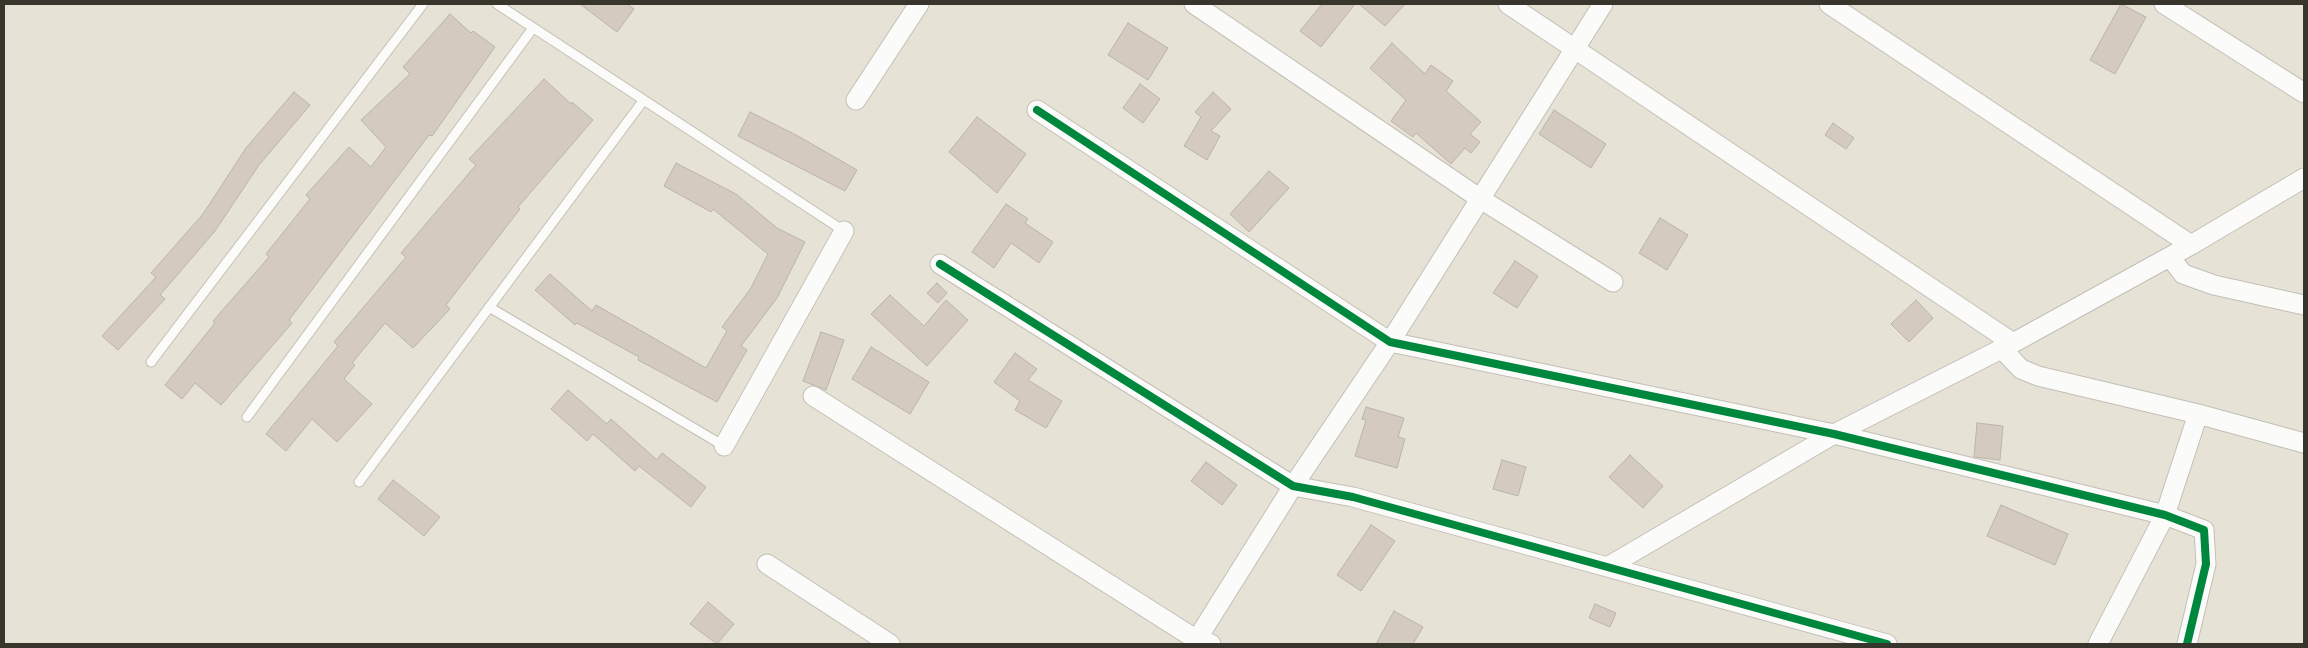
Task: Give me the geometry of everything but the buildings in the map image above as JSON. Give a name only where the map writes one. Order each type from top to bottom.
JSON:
[{"type":"street","points":[[856,100],[919,4]]},
{"type":"street","points":[[1194,4],[1479,198],[1613,282]]},
{"type":"street","points":[[1508,4],[1576,48],[2008,346],[2021,369],[2038,376],[2198,414],[2304,443]]},
{"type":"street","points":[[813,396],[1200,643],[1293,486],[1390,342],[1603,4]]},
{"type":"street","points":[[1829,4],[2192,245]]},
{"type":"street","points":[[2164,4],[2304,93]]},
{"type":"street","points":[[1038,110],[1390,342],[1834,434],[2165,515],[2204,530],[2206,564],[2188,644]]},
{"type":"street","points":[[1610,566],[1834,434],[2008,346],[2192,245],[2304,178]]},
{"type":"street","points":[[724,446],[844,231]]},
{"type":"street","points":[[2170,257],[2183,274],[2214,285],[2304,306]]},
{"type":"street","points":[[940,264],[1293,486],[1353,497],[1610,566],[1887,644]]},
{"type":"street","points":[[2098,644],[2165,515],[2198,414]]},
{"type":"street","points":[[767,564],[890,644]]},
{"type":"lane","points":[[151,362],[422,4]]},
{"type":"lane","points":[[497,4],[844,231]]},
{"type":"lane","points":[[247,417],[533,28]]},
{"type":"lane","points":[[359,482],[643,101]]},
{"type":"lane","points":[[489,307],[724,446]]},
{"type":"cycle path","points":[[1037,110],[1390,342],[1834,434],[2165,515],[2204,530],[2206,564],[2187,644]]},
{"type":"cycle path","points":[[940,264],[1293,486],[1353,497],[1887,644]]}]
